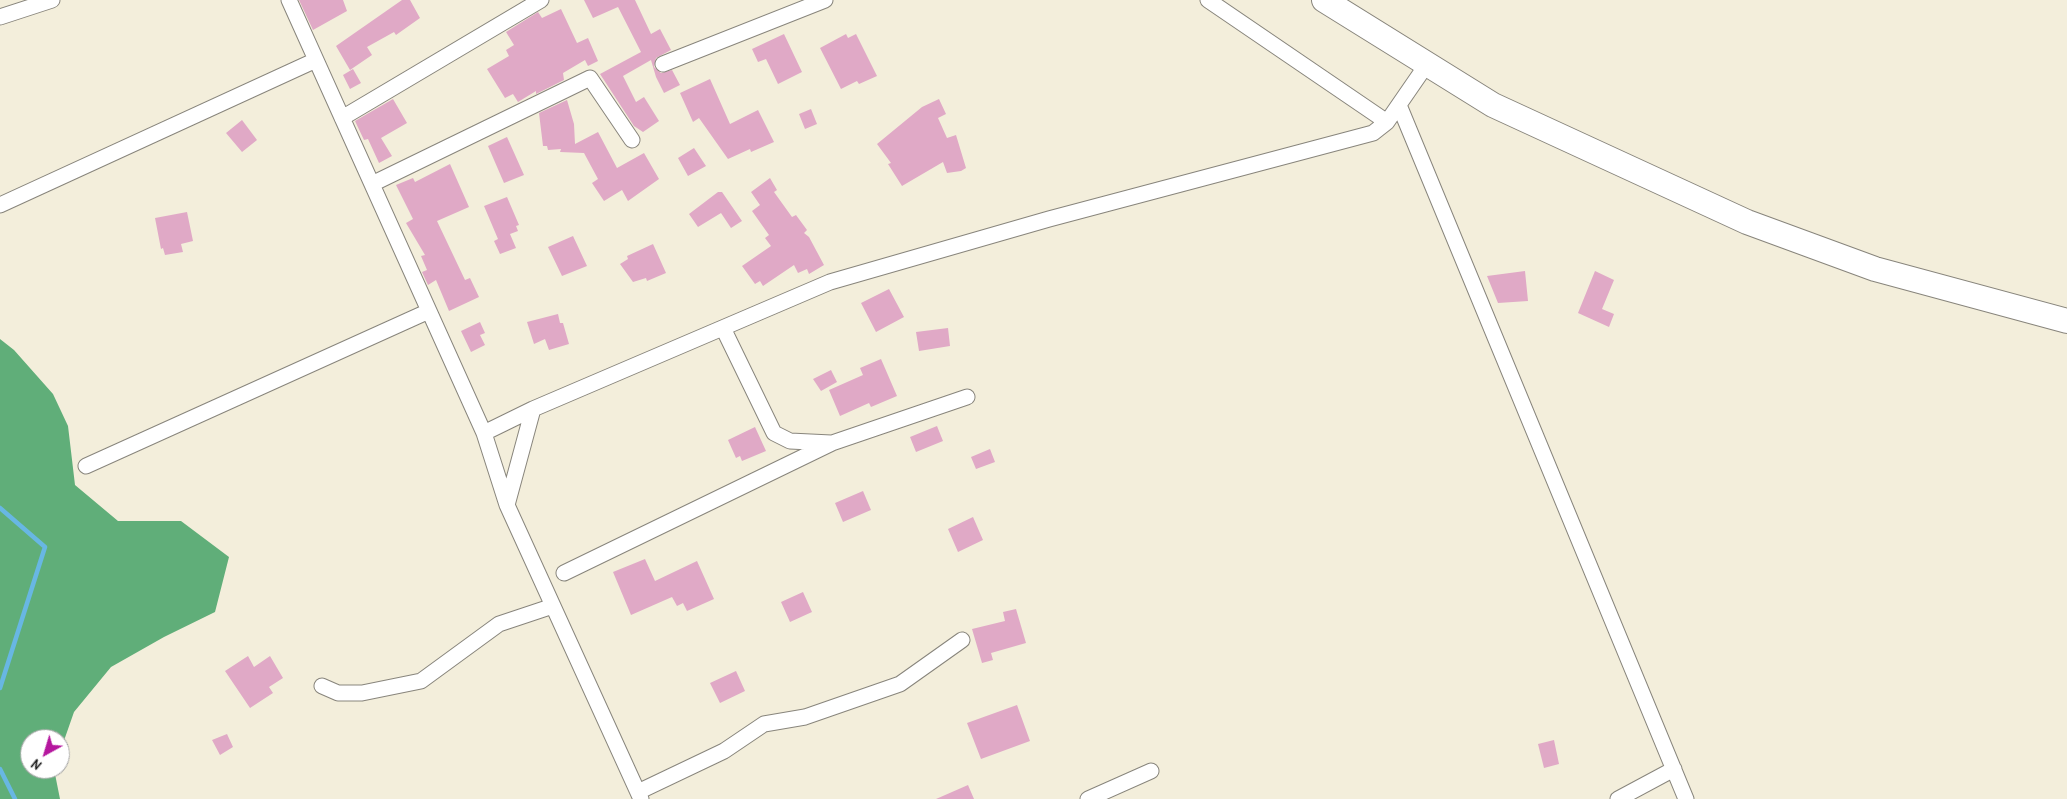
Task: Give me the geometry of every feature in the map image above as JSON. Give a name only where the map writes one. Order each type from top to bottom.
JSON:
[{"type":"main road","points":[[1324,0],[1493,105],[1747,222],[1875,269],[2067,321]]},
{"type":"street","points":[[0,17],[52,0]]},
{"type":"street","points":[[289,0],[484,433],[507,505],[639,796],[724,751],[764,724],[805,716],[900,684],[962,640]]},
{"type":"street","points":[[342,118],[541,0]]},
{"type":"street","points":[[662,64],[824,0]]},
{"type":"street","points":[[1208,0],[1387,122]]},
{"type":"street","points":[[0,205],[316,60]]},
{"type":"street","points":[[484,433],[533,408],[830,282],[1049,219],[1373,132],[1387,122],[1427,64]]},
{"type":"street","points":[[372,184],[590,78],[632,140]]},
{"type":"street","points":[[1399,105],[1686,799]]},
{"type":"street","points":[[86,466],[429,311]]},
{"type":"street","points":[[723,328],[774,433],[790,441],[832,443]]},
{"type":"street","points":[[564,573],[832,443],[967,396]]},
{"type":"street","points":[[507,505],[533,408]]},
{"type":"street","points":[[322,686],[338,693],[362,693],[421,681],[499,624],[552,606]]},
{"type":"street","points":[[1618,799],[1674,768]]},
{"type":"street","points":[[1088,799],[1151,771]]},
{"type":"green space","points":[[0,339],[14,350],[53,394],[68,426],[75,485],[118,521],[181,521],[229,557],[215,612],[164,637],[111,667],[74,712],[68,729],[20,729],[20,779],[56,779],[60,799],[0,799]]},
{"type":"building","points":[[299,0],[343,0],[347,11],[313,30]]},
{"type":"building","points":[[402,0],[410,0],[420,18],[396,35],[394,32],[367,47],[372,55],[350,70],[336,46]]},
{"type":"building","points":[[584,0],[635,0],[651,34],[660,29],[671,50],[656,58],[654,67],[661,73],[672,70],[680,85],[664,93],[656,77],[651,60],[623,76],[636,102],[644,97],[659,121],[643,132],[634,126],[600,74],[641,52],[618,7],[593,18]]},
{"type":"building","points":[[561,9],[577,43],[588,38],[598,61],[588,66],[585,60],[563,73],[564,80],[536,94],[536,91],[518,102],[513,94],[505,98],[487,69],[509,56],[506,50],[514,45],[506,32],[538,12],[542,18]]},
{"type":"building","points":[[784,34],[802,72],[778,84],[766,59],[758,62],[752,49]]},
{"type":"building","points":[[846,34],[848,38],[856,34],[877,76],[859,84],[857,81],[841,89],[820,48]]},
{"type":"building","points":[[353,69],[361,83],[350,89],[343,75]]},
{"type":"building","points":[[710,79],[730,124],[758,110],[774,142],[751,152],[750,149],[728,159],[699,118],[693,122],[680,93]]},
{"type":"building","points":[[393,99],[407,123],[381,138],[392,156],[379,163],[368,139],[364,140],[355,121]]},
{"type":"building","points":[[939,99],[946,114],[938,118],[947,138],[956,135],[966,168],[961,171],[947,173],[943,162],[902,186],[888,164],[891,163],[877,144],[922,107]]},
{"type":"building","points":[[567,100],[574,124],[575,144],[598,132],[617,168],[644,153],[659,179],[628,201],[622,190],[604,201],[592,183],[598,179],[584,153],[560,152],[561,149],[548,150],[547,146],[543,146],[539,113]]},
{"type":"building","points":[[811,109],[817,124],[805,129],[799,114]]},
{"type":"building","points":[[242,120],[257,140],[242,152],[226,133]]},
{"type":"building","points":[[507,137],[524,175],[504,183],[488,146]]},
{"type":"building","points":[[694,148],[706,166],[688,176],[678,158]]},
{"type":"building","points":[[450,164],[469,207],[437,221],[465,280],[470,278],[479,297],[449,311],[436,280],[428,285],[422,272],[427,270],[421,256],[425,255],[406,223],[413,219],[396,185],[413,178],[415,182]]},
{"type":"building","points":[[770,178],[777,190],[774,192],[792,217],[796,215],[807,230],[804,233],[809,237],[824,265],[809,274],[807,269],[798,273],[794,265],[763,286],[760,281],[755,284],[742,266],[771,246],[765,238],[769,235],[752,211],[760,205],[751,192]]},
{"type":"building","points":[[718,192],[722,192],[742,221],[731,228],[721,213],[698,227],[689,214]]},
{"type":"building","points":[[507,197],[519,225],[516,226],[518,231],[510,234],[516,248],[500,254],[494,241],[498,239],[484,206]]},
{"type":"building","points":[[187,212],[193,241],[181,244],[183,252],[165,255],[163,248],[161,249],[155,218]]},
{"type":"building","points":[[573,236],[587,266],[562,276],[548,247]]},
{"type":"building","points":[[653,244],[666,273],[647,281],[646,278],[633,282],[620,264],[628,259],[627,256]]},
{"type":"building","points":[[1525,271],[1528,301],[1498,303],[1487,276]]},
{"type":"building","points":[[1595,271],[1614,280],[1602,309],[1614,314],[1609,327],[1578,313]]},
{"type":"building","points":[[889,289],[904,317],[876,332],[861,303]]},
{"type":"building","points":[[558,314],[560,323],[563,323],[569,344],[549,350],[545,339],[534,344],[527,322]]},
{"type":"building","points":[[480,322],[485,333],[480,335],[485,345],[471,352],[461,331]]},
{"type":"building","points":[[948,328],[950,346],[919,351],[916,332]]},
{"type":"building","points":[[881,359],[897,396],[871,407],[869,403],[840,416],[829,390],[863,375],[860,368]]},
{"type":"building","points":[[831,370],[837,382],[821,391],[813,379]]},
{"type":"building","points":[[937,426],[943,441],[916,452],[910,437]]},
{"type":"building","points":[[755,427],[766,451],[742,461],[740,456],[736,458],[728,440]]},
{"type":"building","points":[[990,449],[995,462],[976,469],[971,457]]},
{"type":"building","points":[[863,491],[871,510],[843,522],[835,503]]},
{"type":"building","points":[[973,517],[983,540],[958,552],[948,529]]},
{"type":"building","points":[[645,559],[655,581],[697,561],[714,599],[687,611],[683,603],[677,606],[672,597],[631,615],[613,572]]},
{"type":"building","points":[[803,592],[812,612],[790,622],[781,602]]},
{"type":"building","points":[[1016,609],[1026,643],[991,653],[993,660],[982,663],[972,629],[1005,621],[1003,612]]},
{"type":"building","points":[[248,656],[254,667],[270,656],[283,678],[269,687],[273,693],[250,708],[225,671]]},
{"type":"building","points":[[736,671],[745,691],[720,703],[710,683]]},
{"type":"building","points":[[1017,705],[1030,741],[981,759],[967,723]]},
{"type":"building","points":[[227,734],[233,747],[220,755],[212,740]]},
{"type":"building","points":[[1554,740],[1559,764],[1544,768],[1538,744]]},
{"type":"building","points":[[968,785],[974,799],[936,799]]},
{"type":"waterway","points":[[0,508],[45,547],[0,688]]},
{"type":"waterway","points":[[0,769],[15,799]]}]
